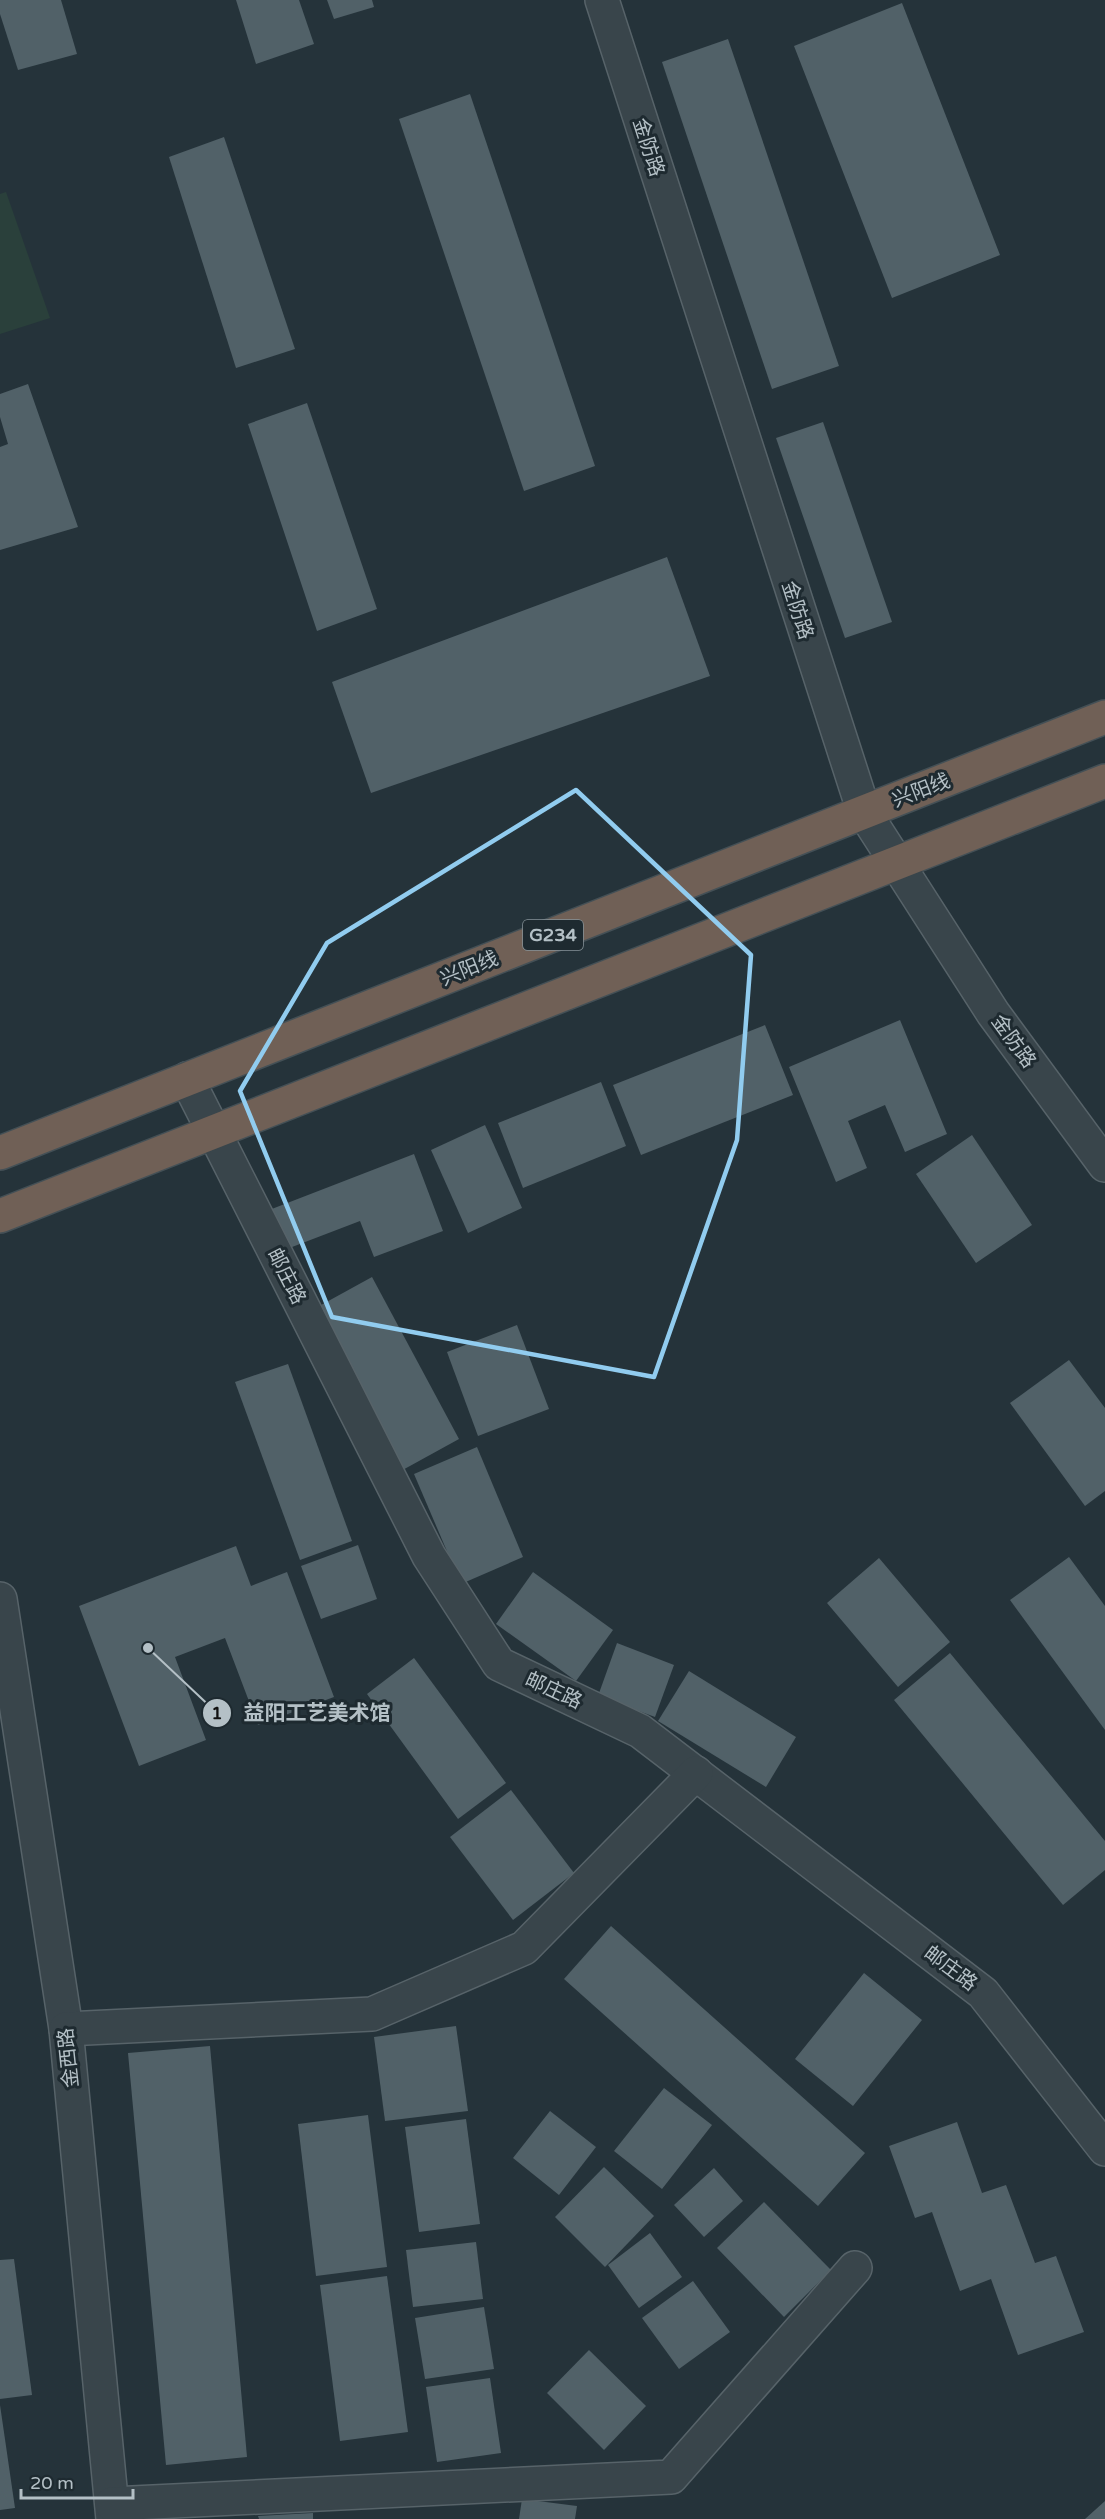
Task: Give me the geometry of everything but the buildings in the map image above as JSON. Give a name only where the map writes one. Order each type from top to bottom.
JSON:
[{"type":"highway","name":"兴阳线","points":[[0,1153],[1105,717]]},
{"type":"highway","points":[[0,1216],[1105,781]]},
{"type":"street","name":"金防路","points":[[602,0],[864,812],[993,1013],[1105,1165]]},
{"type":"street","name":"邮庄路","points":[[188,1079],[429,1556],[499,1664],[640,1731],[983,1993],[1105,2149]]},
{"type":"street","name":"金西路","points":[[0,1599],[66,2029],[113,2511]]},
{"type":"street","points":[[66,2029],[372,2014],[524,1948],[696,1773]]},
{"type":"street","points":[[113,2511],[671,2476],[855,2268]]},
{"type":"highlighted area","points":[[576,790],[751,955],[737,1140],[654,1377],[332,1317],[240,1091],[327,943]]},
{"type":"green space","points":[[6,192],[50,318],[0,334],[0,194]]},
{"type":"place","name":"益阳工艺美术馆","points":[[148,1648]]}]
